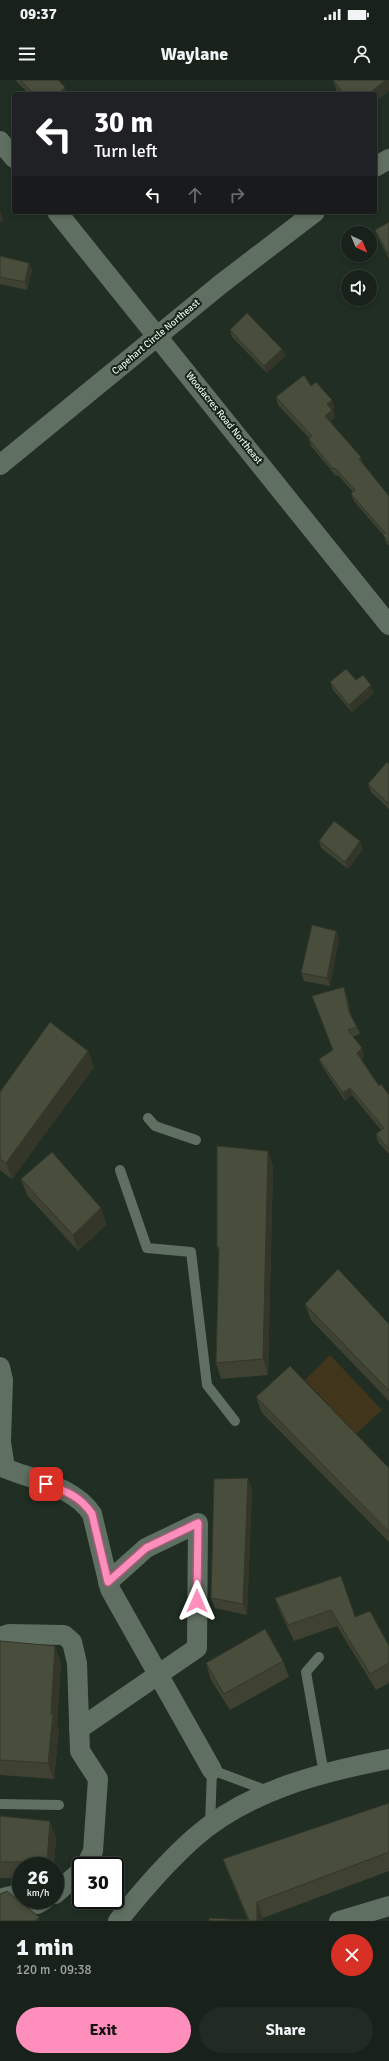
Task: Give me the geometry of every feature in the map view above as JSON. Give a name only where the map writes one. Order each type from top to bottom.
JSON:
[{"type":"street","points":[[0,141],[12,156]]},
{"type":"street","points":[[377,166],[389,159]]},
{"type":"street","name":"Woodacres Road Northeast","points":[[60,214],[389,625]]},
{"type":"street","name":"Capehart Circle Northeast","points":[[0,465],[221,284],[312,214]]},
{"type":"street","points":[[0,1367],[3,1380],[1,1442],[2,1467],[73,1494],[86,1505],[92,1514],[110,1589],[212,1770]]},
{"type":"street","points":[[79,1729],[197,1648],[198,1523],[146,1548],[108,1582]]},
{"type":"street","points":[[0,1637],[9,1634],[64,1635],[72,1642],[77,1663],[80,1751],[98,1779],[93,1851],[90,1857]]},
{"type":"street","points":[[118,1921],[167,1864],[194,1837],[228,1813],[271,1792],[324,1774],[389,1759]]},
{"type":"street","points":[[64,1886],[72,1880]]},
{"type":"street","points":[[0,1899],[12,1896]]},
{"type":"street","points":[[339,1921],[389,1906]]},
{"type":"lane","points":[[148,1118],[155,1126],[196,1140]]},
{"type":"lane","points":[[120,1170],[147,1248],[191,1252],[207,1385],[235,1421]]},
{"type":"lane","points":[[319,1657],[306,1672],[324,1774]]},
{"type":"lane","points":[[210,1826],[212,1770],[271,1792]]},
{"type":"lane","points":[[0,1804],[59,1805]]},
{"type":"shaded area","points":[[330,1355],[382,1410],[356,1434],[305,1380]]},
{"type":"building","points":[[20,80],[58,80],[65,87],[60,92],[32,92]]},
{"type":"building","points":[[333,80],[386,80],[371,92],[342,92]]},
{"type":"building","points":[[389,222],[388,254],[377,234],[377,229]]},
{"type":"building","points":[[0,256],[29,263],[25,282],[0,277]]},
{"type":"building","points":[[247,313],[282,349],[264,366],[230,330]]},
{"type":"building","points":[[304,375],[311,386],[316,382],[332,400],[327,404],[332,410],[325,416],[361,457],[359,459],[389,496],[389,543],[383,535],[385,533],[351,494],[355,490],[335,468],[333,469],[309,439],[312,436],[276,397]]},
{"type":"building","points":[[346,669],[356,680],[363,675],[371,685],[349,705],[330,682]]},
{"type":"building","points":[[387,762],[389,764],[389,804],[368,784]]},
{"type":"building","points":[[334,821],[360,841],[345,862],[319,841]]},
{"type":"building","points":[[312,925],[336,931],[327,978],[301,973]]},
{"type":"building","points":[[344,987],[349,1012],[357,1027],[348,1030],[362,1048],[357,1053],[379,1086],[381,1084],[389,1095],[389,1149],[376,1134],[384,1128],[350,1088],[343,1093],[319,1059],[333,1050],[312,996]]},
{"type":"building","points":[[50,1022],[88,1051],[6,1163],[0,1159],[0,1092]]},
{"type":"building","points":[[217,1146],[268,1151],[263,1359],[216,1363],[219,1247],[217,1247]]},
{"type":"building","points":[[52,1152],[101,1208],[73,1235],[21,1179]]},
{"type":"building","points":[[338,1269],[389,1324],[389,1391],[305,1304]]},
{"type":"building","points":[[290,1366],[389,1468],[389,1532],[256,1397]]},
{"type":"building","points":[[248,1478],[243,1604],[211,1598],[214,1479]]},
{"type":"building","points":[[341,1576],[355,1617],[370,1611],[389,1646],[389,1663],[370,1674],[331,1610],[288,1625],[275,1598]]},
{"type":"building","points":[[265,1629],[283,1661],[224,1694],[206,1663]]},
{"type":"building","points":[[0,1641],[55,1646],[51,1714],[53,1714],[48,1763],[0,1760]]},
{"type":"building","points":[[389,1803],[389,1852],[257,1902],[257,1921],[209,1921],[209,1918],[249,1920],[223,1859]]},
{"type":"building","points":[[0,1816],[50,1821],[47,1857],[12,1857],[12,1862],[0,1862]]},
{"type":"building","points":[[7,1891],[12,1895],[12,1909],[29,1909],[39,1917],[35,1921],[0,1921],[0,1894]]},
{"type":"route","points":[[46,1484],[73,1494],[86,1505],[92,1514],[103,1568],[108,1582],[146,1548],[198,1523],[197,1601]]}]
